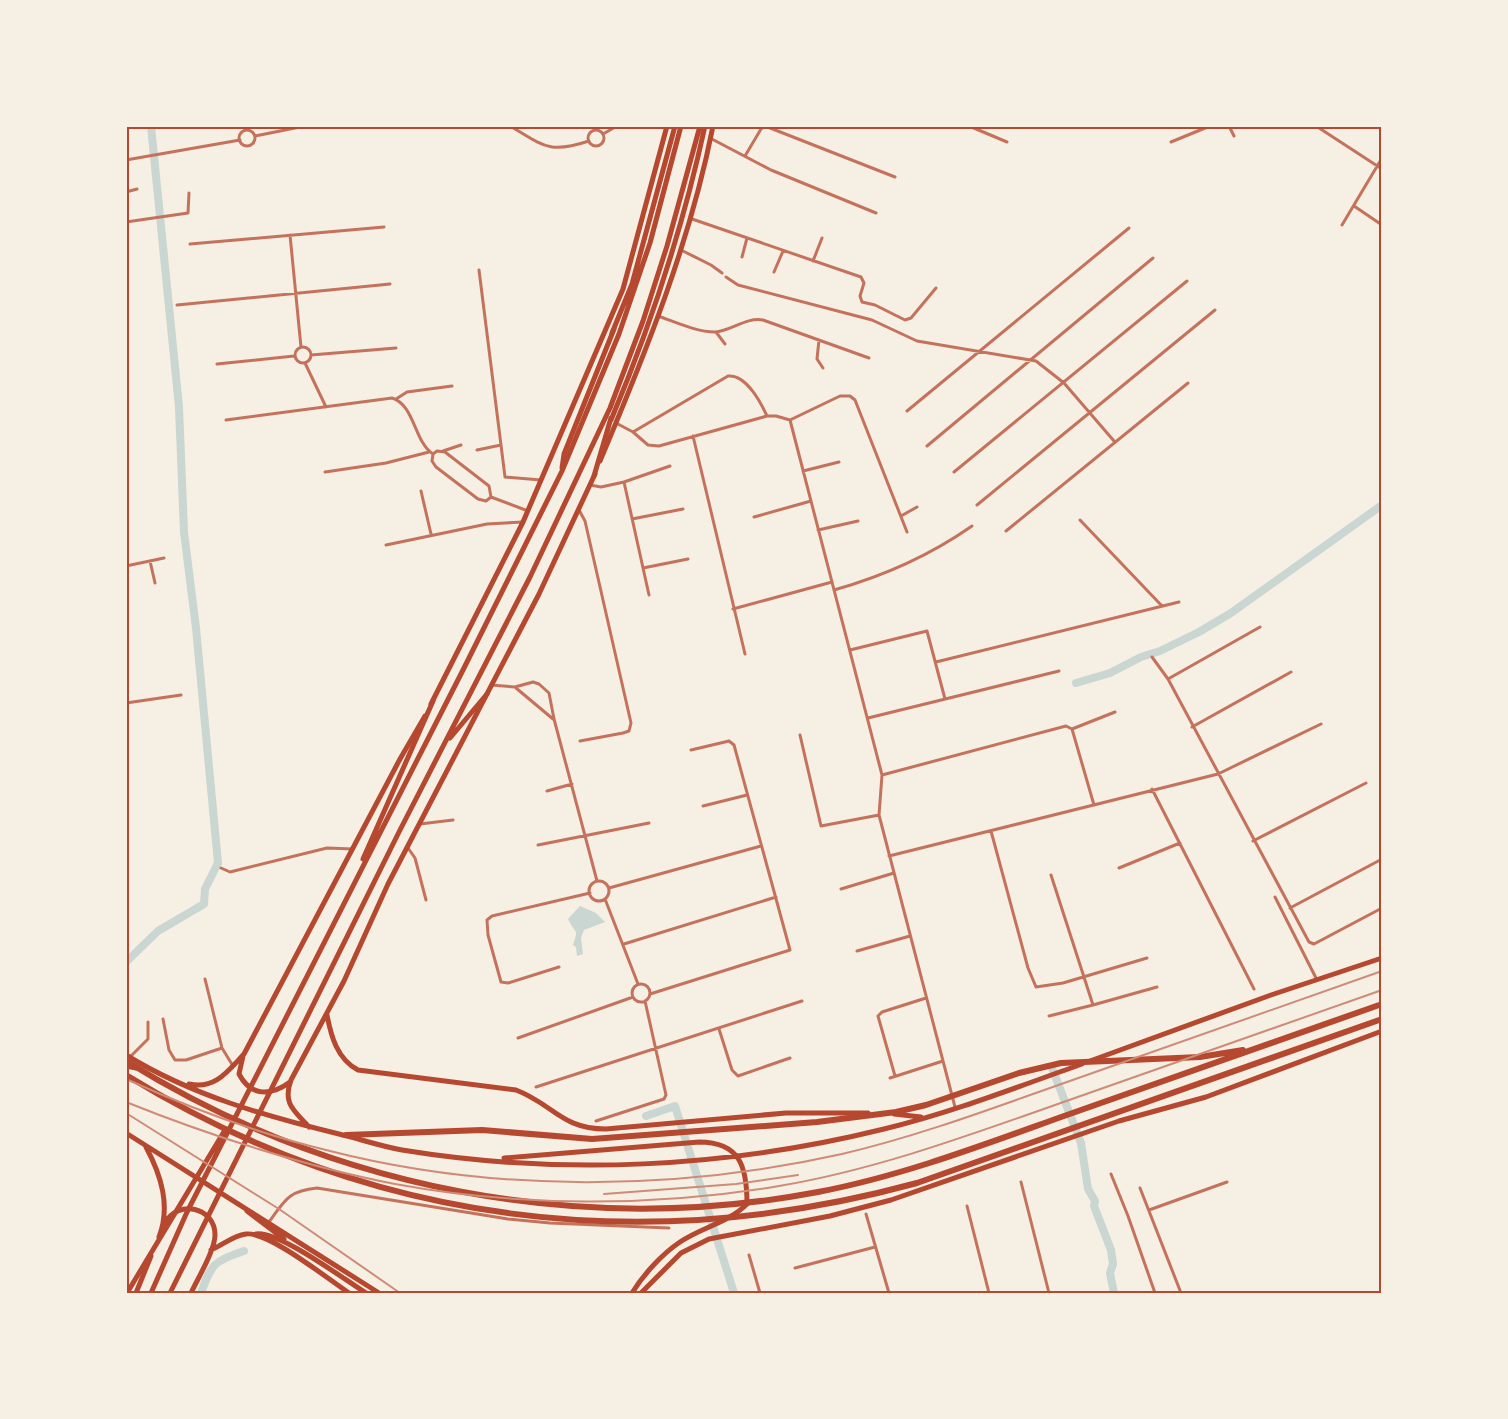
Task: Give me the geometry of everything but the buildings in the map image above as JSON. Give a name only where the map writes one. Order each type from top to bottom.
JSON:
[{"type":"highway","points":[[127,1057],[226,1116],[303,1148],[385,1176],[478,1195],[534,1203],[590,1208],[668,1209],[767,1200],[878,1179],[934,1162],[1382,1004]]},
{"type":"highway","points":[[126,1076],[193,1114],[255,1143],[365,1183],[450,1205],[531,1216],[586,1221],[674,1222],[805,1209],[917,1183],[1382,1019]]},
{"type":"highway","points":[[346,1135],[482,1130],[578,1139],[653,1135],[857,1118],[926,1104],[1018,1073],[1054,1064],[1081,1060],[1200,1057],[1266,1045]]},
{"type":"main road","points":[[612,333],[638,241],[667,126]]},
{"type":"main road","points":[[562,471],[564,454],[632,284],[675,126]]},
{"type":"main road","points":[[151,1293],[187,1212],[294,1004],[562,471],[619,334],[650,244],[681,126]]},
{"type":"main road","points":[[614,422],[625,380],[667,246],[700,126]]},
{"type":"main road","points":[[170,1293],[308,1013],[558,519],[625,380],[668,268],[706,126]]},
{"type":"main road","points":[[310,1127],[288,1102],[287,1091],[291,1080],[327,1015],[380,899],[487,694],[579,510],[658,316],[692,220],[713,126]]},
{"type":"main road","points":[[357,879],[366,852],[433,701],[523,522],[542,480],[626,281]]},
{"type":"main road","points":[[444,746],[487,694]]},
{"type":"main road","points":[[291,1080],[270,1093],[254,1091],[246,1086],[239,1074],[244,1054],[400,758],[433,701]]},
{"type":"main road","points":[[127,1057],[176,1081],[246,1108],[310,1127],[402,1150],[496,1160],[604,1166],[670,1164],[805,1147],[886,1129],[924,1118],[1073,1067],[1271,995],[1382,958]]},
{"type":"main road","points":[[327,1015],[337,1048],[347,1063],[358,1070],[516,1090],[538,1100],[563,1120],[583,1128],[606,1129],[786,1114],[833,1112],[903,1114],[924,1118]]},
{"type":"main road","points":[[641,1293],[681,1253],[694,1244],[726,1235],[830,1216],[892,1200],[1066,1138],[1206,1096],[1382,1031]]},
{"type":"main road","points":[[176,1081],[198,1086],[206,1085],[220,1079],[244,1054]]},
{"type":"main road","points":[[126,1066],[152,1069]]},
{"type":"main road","points":[[127,1293],[201,1167],[237,1113]]},
{"type":"main road","points":[[126,1135],[269,1222],[379,1293]]},
{"type":"main road","points":[[496,1160],[592,1149],[708,1142],[728,1149],[743,1164],[746,1171],[747,1204],[727,1220],[680,1242],[654,1266],[632,1293]]},
{"type":"main road","points":[[146,1146],[159,1173],[162,1186],[164,1225]]},
{"type":"main road","points":[[243,1207],[256,1220],[366,1293]]},
{"type":"main road","points":[[136,1293],[164,1225],[177,1210],[194,1208],[202,1212],[213,1225],[214,1242],[191,1293]]},
{"type":"main road","points":[[211,1250],[235,1237],[256,1234],[268,1235],[297,1248]]},
{"type":"main road","points":[[256,1234],[276,1244],[349,1293]]},
{"type":"street","points":[[255,136],[304,126]]},
{"type":"street","points":[[510,126],[553,148],[589,141]]},
{"type":"street","points":[[603,134],[617,126]]},
{"type":"street","points":[[745,156],[761,129],[765,126],[896,177]]},
{"type":"street","points":[[969,126],[1007,142]]},
{"type":"street","points":[[1171,142],[1210,126]]},
{"type":"street","points":[[1229,126],[1234,136]]},
{"type":"street","points":[[1316,126],[1382,169]]},
{"type":"street","points":[[126,160],[240,140],[248,146],[254,142],[255,136],[252,131],[245,128],[240,134],[240,140]]},
{"type":"street","points":[[596,130],[603,134],[603,140],[598,145],[592,145],[589,141],[588,136],[591,131],[596,130]]},
{"type":"street","points":[[710,138],[771,170],[876,213]]},
{"type":"street","points":[[1342,224],[1382,158]]},
{"type":"street","points":[[126,192],[137,189]]},
{"type":"street","points":[[126,222],[188,213],[189,193]]},
{"type":"street","points":[[1354,206],[1382,225]]},
{"type":"street","points":[[692,220],[861,277],[864,283],[860,296],[862,302],[876,305],[905,320],[912,318],[936,288]]},
{"type":"street","points":[[190,244],[384,226]]},
{"type":"street","points":[[907,412],[1129,228]]},
{"type":"street","points":[[290,235],[301,347]]},
{"type":"street","points":[[742,257],[747,238]]},
{"type":"street","points":[[814,261],[822,238]]},
{"type":"street","points":[[681,250],[711,265],[722,273]]},
{"type":"street","points":[[774,272],[783,251]]},
{"type":"street","points":[[927,446],[1153,258]]},
{"type":"street","points":[[479,270],[505,477],[542,480]]},
{"type":"street","points":[[726,277],[738,285],[872,320],[917,341],[982,350],[1040,363],[1064,383],[1114,441]]},
{"type":"street","points":[[954,472],[1187,281]]},
{"type":"street","points":[[177,305],[390,284]]},
{"type":"street","points":[[977,505],[1215,310]]},
{"type":"street","points":[[658,316],[694,328],[716,332],[757,319],[869,358]]},
{"type":"street","points":[[716,332],[725,344]]},
{"type":"street","points":[[819,340],[817,359],[823,368]]},
{"type":"street","points":[[294,356],[296,350],[301,347],[308,349],[311,355]]},
{"type":"street","points":[[311,355],[396,348]]},
{"type":"street","points":[[305,363],[311,355]]},
{"type":"street","points":[[294,356],[297,361],[305,363]]},
{"type":"street","points":[[217,364],[294,356]]},
{"type":"street","points":[[305,363],[326,407]]},
{"type":"street","points":[[633,432],[733,376],[743,382],[762,405],[767,416]]},
{"type":"street","points":[[1006,531],[1114,441],[1188,383]]},
{"type":"street","points":[[396,399],[406,392],[452,386]]},
{"type":"street","points":[[614,422],[633,432],[644,443],[654,446],[767,416],[776,416],[790,420],[840,396],[850,396],[855,400],[907,532]]},
{"type":"street","points":[[226,420],[326,407],[384,397],[396,399],[407,410],[431,453],[432,461],[436,467],[478,499],[486,501],[492,497]]},
{"type":"street","points":[[790,420],[882,775],[879,815],[955,1107]]},
{"type":"street","points":[[693,436],[745,654]]},
{"type":"street","points":[[325,472],[386,463],[461,445]]},
{"type":"street","points":[[477,450],[501,445]]},
{"type":"street","points":[[442,451],[488,486],[492,497],[528,511]]},
{"type":"street","points":[[803,471],[838,462]]},
{"type":"street","points":[[590,484],[601,487],[624,482],[670,466]]},
{"type":"street","points":[[624,482],[649,595]]},
{"type":"street","points":[[421,491],[431,534]]},
{"type":"street","points":[[754,517],[811,501]]},
{"type":"street","points":[[901,516],[917,508]]},
{"type":"street","points":[[632,520],[683,509]]},
{"type":"street","points":[[579,510],[586,521],[632,723],[629,731],[580,741]]},
{"type":"street","points":[[1080,520],[1162,607]]},
{"type":"street","points":[[818,530],[858,521]]},
{"type":"street","points":[[386,545],[431,534],[503,522],[523,522]]},
{"type":"street","points":[[834,590],[874,578],[907,565],[972,526]]},
{"type":"street","points":[[126,566],[164,558]]},
{"type":"street","points":[[643,568],[688,559]]},
{"type":"street","points":[[150,561],[155,583]]},
{"type":"street","points":[[733,608],[832,582]]},
{"type":"street","points":[[936,662],[1179,602]]},
{"type":"street","points":[[1168,679],[1260,627]]},
{"type":"street","points":[[850,650],[927,631],[945,699]]},
{"type":"street","points":[[1152,657],[1168,679],[1308,942],[1314,944],[1382,908]]},
{"type":"street","points":[[868,718],[1059,671]]},
{"type":"street","points":[[1192,727],[1291,672]]},
{"type":"street","points":[[491,685],[515,687],[533,682],[540,684],[549,693],[554,719],[597,881]]},
{"type":"street","points":[[515,687],[554,719]]},
{"type":"street","points":[[126,703],[181,695]]},
{"type":"street","points":[[1072,729],[1115,712]]},
{"type":"street","points":[[890,856],[1218,774],[1321,724]]},
{"type":"street","points":[[882,775],[1066,726],[1072,729],[1094,805]]},
{"type":"street","points":[[800,735],[821,826],[879,815]]},
{"type":"street","points":[[596,1121],[666,1097],[645,1001],[650,994],[767,959],[790,950],[732,742],[691,750]]},
{"type":"street","points":[[1253,841],[1366,783]]},
{"type":"street","points":[[547,790],[572,784]]},
{"type":"street","points":[[1152,789],[1254,989]]},
{"type":"street","points":[[703,806],[747,795]]},
{"type":"street","points":[[420,824],[453,820]]},
{"type":"street","points":[[538,846],[649,823]]},
{"type":"street","points":[[991,831],[1034,984],[1040,988],[1148,958]]},
{"type":"street","points":[[1118,868],[1180,843]]},
{"type":"street","points":[[609,888],[761,846]]},
{"type":"street","points":[[221,868],[230,872],[327,848],[353,849]]},
{"type":"street","points":[[408,848],[415,858],[426,900]]},
{"type":"street","points":[[1290,908],[1382,859]]},
{"type":"street","points":[[841,890],[894,873]]},
{"type":"street","points":[[1051,874],[1093,1005]]},
{"type":"street","points":[[597,881],[603,882],[609,888],[609,893],[605,900]]},
{"type":"street","points":[[597,881],[590,887],[590,893],[594,899],[605,900]]},
{"type":"street","points":[[559,967],[508,983],[501,982],[490,944],[487,920],[492,916],[590,893]]},
{"type":"street","points":[[624,944],[776,897]]},
{"type":"street","points":[[1275,897],[1317,981]]},
{"type":"street","points":[[605,900],[624,944],[638,984]]},
{"type":"street","points":[[857,951],[910,936]]},
{"type":"street","points":[[205,979],[222,1048],[233,1066]]},
{"type":"street","points":[[638,984],[646,985],[650,994]]},
{"type":"street","points":[[638,984],[633,990],[634,997],[638,1001],[645,1001]]},
{"type":"street","points":[[1050,1016],[1157,987]]},
{"type":"street","points":[[518,1038],[634,997]]},
{"type":"street","points":[[895,1076],[878,1016],[882,1012],[927,998]]},
{"type":"street","points":[[536,1087],[802,1001]]},
{"type":"street","points":[[163,1019],[169,1050],[175,1060],[186,1060],[222,1048]]},
{"type":"street","points":[[127,1057],[148,1038],[148,1022]]},
{"type":"street","points":[[719,1029],[732,1070],[738,1076],[790,1058]]},
{"type":"street","points":[[890,1078],[943,1061]]},
{"type":"street","points":[[1111,1174],[1155,1293]]},
{"type":"street","points":[[1021,1182],[1049,1293]]},
{"type":"street","points":[[1149,1210],[1227,1182]]},
{"type":"street","points":[[269,1222],[285,1199],[298,1190],[317,1188],[508,1219],[550,1223],[669,1228]]},
{"type":"street","points":[[1140,1188],[1181,1293]]},
{"type":"street","points":[[967,1206],[990,1293]]},
{"type":"street","points":[[866,1214],[889,1293]]},
{"type":"street","points":[[795,1268],[875,1247]]},
{"type":"street","points":[[749,1255],[760,1293]]},
{"type":"shaded area","points":[[580,906],[596,913],[605,922],[584,930],[581,938],[583,954],[577,956],[576,947],[573,945],[576,932],[568,919]]},
{"type":"waterway","points":[[126,962],[158,931],[204,904],[205,889],[218,863],[196,628],[184,532],[179,407],[151,126]]},
{"type":"waterway","points":[[1076,683],[1110,673],[1141,657],[1160,651],[1199,632],[1231,613],[1382,505]]},
{"type":"waterway","points":[[1052,1068],[1081,1143],[1088,1189],[1095,1201],[1094,1206],[1111,1250],[1113,1264],[1110,1273],[1114,1293]]},
{"type":"waterway","points":[[646,1116],[675,1106],[734,1293]]},
{"type":"waterway","points":[[201,1293],[208,1275],[215,1264],[244,1251]]},
{"type":"railway","points":[[126,1079],[176,1101],[252,1129],[330,1151],[393,1165],[456,1174],[521,1180],[586,1182],[651,1180],[715,1175],[779,1166],[842,1154],[928,1130],[1382,971]]},
{"type":"railway","points":[[126,1102],[258,1149],[327,1169],[395,1184],[442,1192],[538,1200],[587,1202],[684,1198],[779,1186],[849,1171],[919,1152],[1382,990]]},
{"type":"railway","points":[[126,1113],[279,1209],[400,1293]]},
{"type":"railway","points":[[604,1194],[736,1184],[798,1175]]}]
